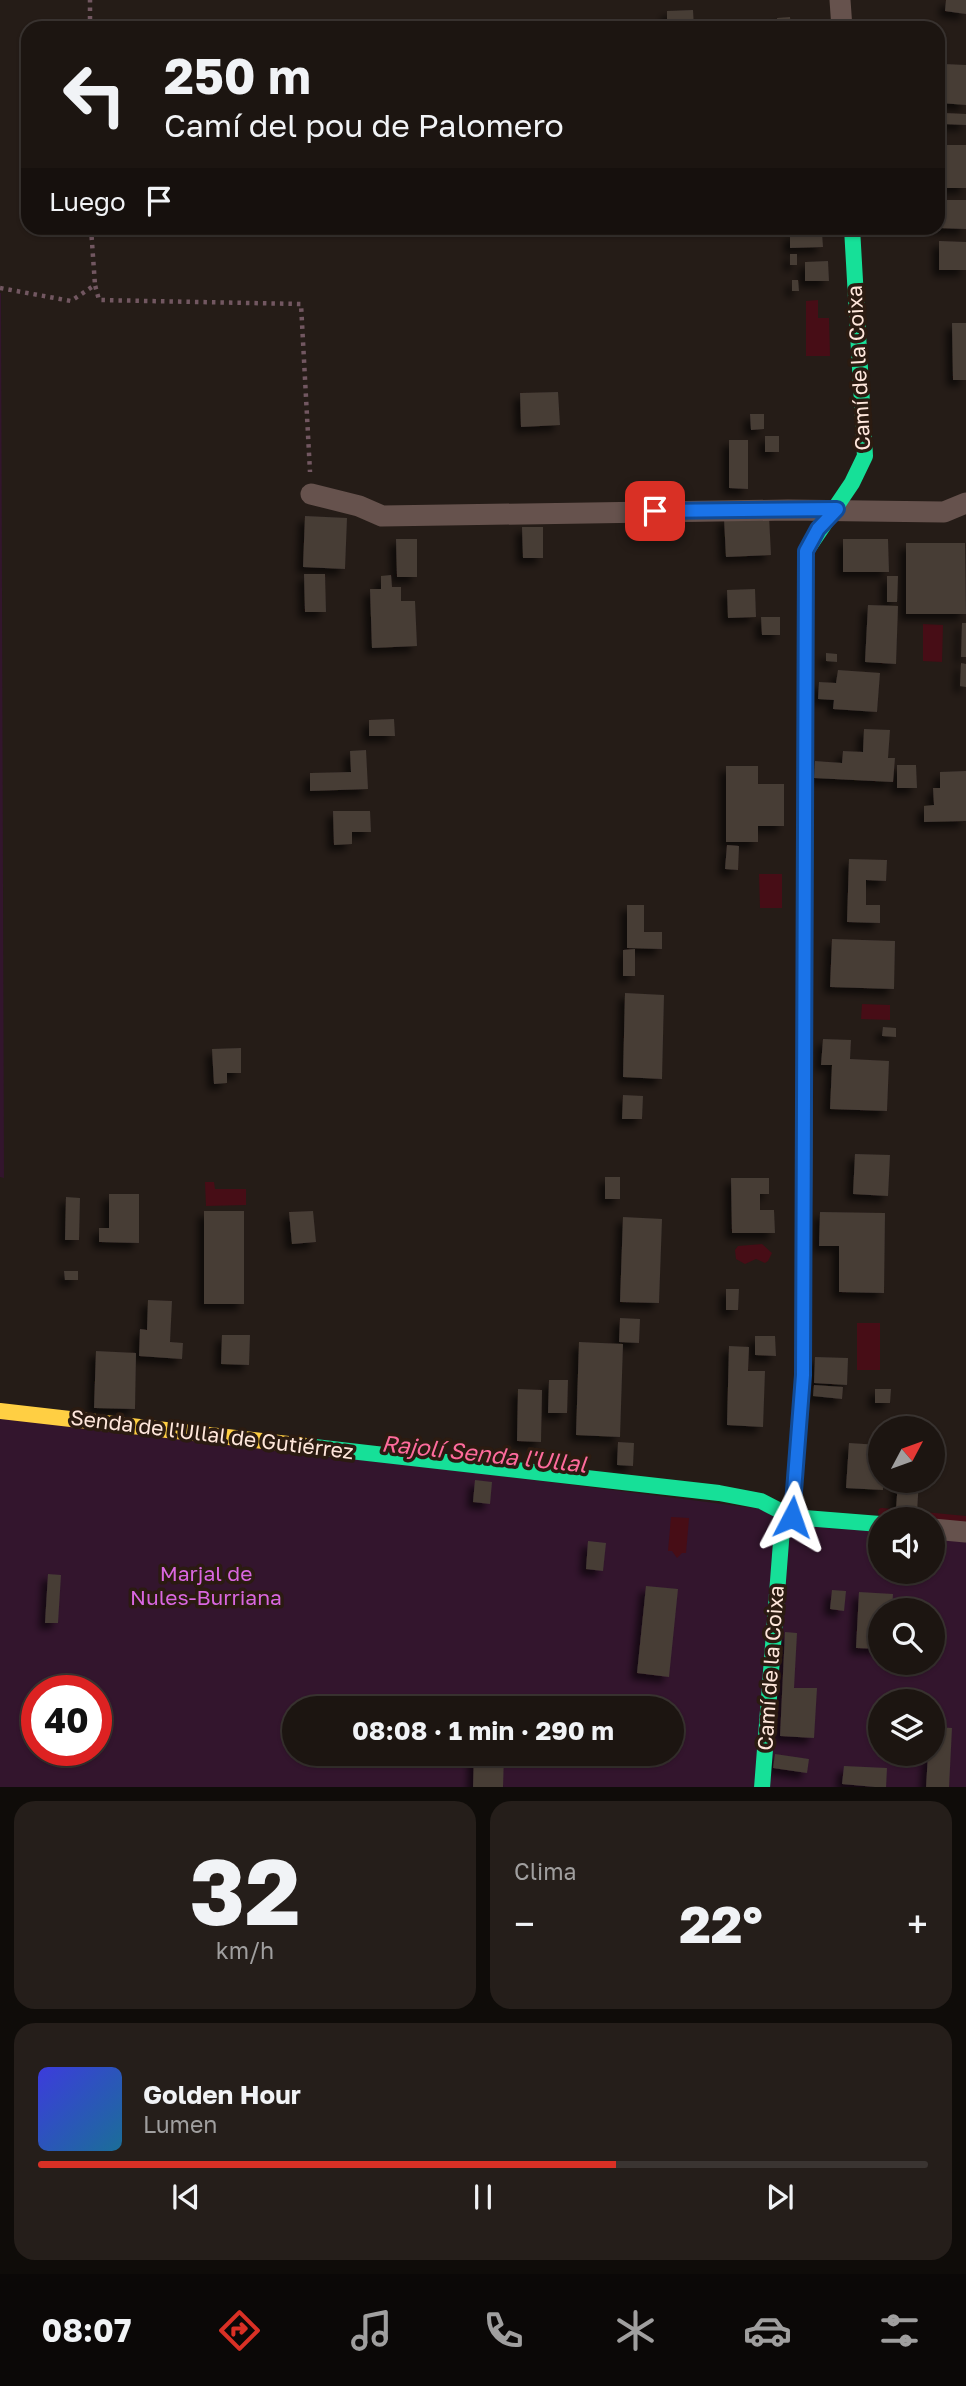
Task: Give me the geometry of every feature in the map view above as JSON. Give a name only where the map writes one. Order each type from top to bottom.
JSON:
[{"type":"street","points":[[840,0],[842,21]]},
{"type":"street","name":"Camí de la Coixa","points":[[762,1787],[782,1530],[792,1517],[803,1375],[806,551],[818,529],[837,509],[857,478],[865,456],[852,235]]},
{"type":"street","points":[[311,494],[359,506],[383,516],[837,509],[944,512],[966,503]]},
{"type":"street","name":"Senda de l'Ullal de Gutiérrez","points":[[0,1411],[719,1493],[761,1502],[792,1517],[868,1523]]},
{"type":"street","points":[[945,1530],[966,1532]]},
{"type":"path","points":[[90,0],[90,21]]},
{"type":"path","points":[[91,235],[94,285],[99,300],[301,304],[311,494]]},
{"type":"path","points":[[0,288],[71,300],[94,285]]},
{"type":"green space","points":[[1,293],[4,1178],[0,1177]]},
{"type":"green space","name":"Marjal de Nules-Burriana","points":[[0,1412],[868,1522],[868,1584],[945,1584],[945,1530],[966,1531],[966,1787],[0,1787]]},
{"type":"shaded area","points":[[818,300],[818,318],[829,318],[830,356],[806,356],[806,301]]},
{"type":"shaded area","points":[[923,624],[943,625],[942,662],[923,661]]},
{"type":"shaded area","points":[[759,874],[782,874],[782,908],[760,908]]},
{"type":"shaded area","points":[[862,1004],[890,1005],[890,1020],[861,1019]]},
{"type":"shaded area","points":[[205,1182],[214,1182],[215,1189],[246,1189],[246,1205],[206,1206]]},
{"type":"shaded area","points":[[762,1244],[772,1253],[765,1263],[756,1259],[745,1264],[736,1259],[735,1250],[738,1246]]},
{"type":"shaded area","points":[[857,1323],[880,1323],[880,1370],[857,1370]]},
{"type":"shaded area","points":[[671,1517],[689,1518],[686,1553],[677,1558],[672,1551],[668,1551]]},
{"type":"building","points":[[946,0],[966,0],[966,14],[945,11]]},
{"type":"building","points":[[693,10],[694,21],[667,21],[667,11]]},
{"type":"building","points":[[790,17],[790,21],[777,21],[777,18]]},
{"type":"building","points":[[945,64],[966,65],[966,105],[945,103]]},
{"type":"building","points":[[945,113],[966,114],[966,125],[945,124]]},
{"type":"building","points":[[945,145],[966,145],[966,188],[945,188]]},
{"type":"building","points":[[945,200],[966,200],[966,229],[945,228]]},
{"type":"building","points":[[790,235],[822,235],[823,247],[790,248]]},
{"type":"building","points":[[939,241],[966,242],[966,270],[939,270]]},
{"type":"building","points":[[790,254],[797,254],[797,265],[790,265]]},
{"type":"building","points":[[828,261],[829,281],[805,281],[805,262]]},
{"type":"building","points":[[792,280],[798,280],[799,291],[792,291]]},
{"type":"building","points":[[952,323],[966,323],[966,380],[953,380]]},
{"type":"building","points":[[558,392],[560,425],[521,427],[520,393]]},
{"type":"building","points":[[750,414],[764,414],[764,429],[751,430]]},
{"type":"building","points":[[765,436],[779,436],[779,452],[765,452]]},
{"type":"building","points":[[729,440],[748,440],[748,489],[729,488]]},
{"type":"building","points":[[305,516],[347,518],[345,569],[303,567]]},
{"type":"building","points":[[769,516],[771,555],[726,557],[724,518]]},
{"type":"building","points":[[522,527],[543,527],[543,558],[523,558]]},
{"type":"building","points":[[396,539],[417,539],[417,577],[397,577]]},
{"type":"building","points":[[843,539],[888,539],[889,572],[843,572]]},
{"type":"building","points":[[906,543],[965,543],[966,614],[906,614]]},
{"type":"building","points":[[304,574],[325,574],[326,612],[305,612]]},
{"type":"building","points":[[391,575],[392,587],[401,587],[401,601],[415,601],[417,646],[372,648],[370,589],[381,589],[381,576]]},
{"type":"building","points":[[887,576],[898,576],[897,602],[887,602]]},
{"type":"building","points":[[755,589],[756,617],[728,618],[727,590]]},
{"type":"building","points":[[868,605],[898,606],[896,664],[865,662]]},
{"type":"building","points":[[761,617],[780,617],[780,635],[762,635]]},
{"type":"building","points":[[962,623],[966,623],[966,657],[961,657]]},
{"type":"building","points":[[826,653],[837,654],[837,662],[826,661]]},
{"type":"building","points":[[961,663],[966,664],[966,687],[960,686]]},
{"type":"building","points":[[838,670],[880,673],[877,712],[833,709],[834,700],[818,699],[819,682],[836,683]]},
{"type":"building","points":[[394,719],[395,736],[369,736],[369,720]]},
{"type":"building","points":[[864,729],[890,730],[888,758],[895,758],[893,782],[814,778],[815,761],[842,763],[843,751],[863,752]]},
{"type":"building","points":[[366,750],[368,789],[310,791],[310,773],[351,772],[350,751]]},
{"type":"building","points":[[897,765],[916,765],[917,788],[897,788]]},
{"type":"building","points":[[726,766],[758,766],[758,784],[784,784],[784,826],[758,826],[758,842],[726,842]]},
{"type":"building","points":[[966,771],[966,821],[924,822],[924,806],[934,805],[933,788],[940,788],[940,772]]},
{"type":"building","points":[[333,811],[370,811],[371,832],[352,832],[352,844],[334,845]]},
{"type":"building","points":[[727,845],[739,846],[738,870],[725,869]]},
{"type":"building","points":[[849,859],[887,860],[886,881],[866,880],[866,905],[880,905],[880,923],[847,922]]},
{"type":"building","points":[[627,905],[644,905],[644,932],[662,932],[662,949],[627,948]]},
{"type":"building","points":[[832,939],[895,941],[894,989],[830,987]]},
{"type":"building","points":[[635,949],[635,976],[623,976],[623,950]]},
{"type":"building","points":[[625,993],[664,995],[662,1079],[623,1077]]},
{"type":"building","points":[[883,1027],[896,1028],[896,1037],[882,1036]]},
{"type":"building","points":[[823,1039],[851,1040],[850,1059],[889,1061],[887,1111],[830,1109],[832,1065],[821,1065]]},
{"type":"building","points":[[241,1048],[241,1073],[227,1073],[227,1083],[214,1084],[212,1049]]},
{"type":"building","points":[[623,1095],[643,1096],[642,1119],[622,1119]]},
{"type":"building","points":[[855,1154],[890,1155],[888,1196],[853,1194]]},
{"type":"building","points":[[605,1177],[620,1177],[620,1199],[605,1199]]},
{"type":"building","points":[[731,1178],[769,1178],[769,1194],[760,1194],[760,1210],[774,1210],[775,1233],[732,1233]]},
{"type":"building","points":[[109,1194],[139,1194],[139,1243],[99,1242],[99,1228],[109,1228]]},
{"type":"building","points":[[66,1197],[80,1198],[79,1240],[65,1240]]},
{"type":"building","points":[[204,1211],[244,1211],[244,1304],[204,1304]]},
{"type":"building","points":[[313,1211],[316,1242],[292,1244],[289,1212]]},
{"type":"building","points":[[820,1212],[885,1213],[884,1293],[839,1292],[839,1246],[819,1246]]},
{"type":"building","points":[[623,1217],[662,1219],[659,1303],[620,1302]]},
{"type":"building","points":[[64,1271],[78,1271],[78,1280],[65,1280]]},
{"type":"building","points":[[726,1289],[739,1289],[738,1310],[726,1310]]},
{"type":"building","points":[[148,1300],[172,1301],[170,1342],[183,1343],[182,1359],[139,1356],[140,1329],[147,1330]]},
{"type":"building","points":[[620,1318],[640,1319],[639,1343],[619,1342]]},
{"type":"building","points":[[222,1335],[250,1335],[249,1365],[221,1364]]},
{"type":"building","points":[[755,1336],[775,1336],[776,1356],[755,1355]]},
{"type":"building","points":[[579,1342],[623,1344],[620,1437],[576,1435]]},
{"type":"building","points":[[729,1346],[749,1347],[748,1371],[765,1371],[763,1427],[727,1425]]},
{"type":"building","points":[[96,1351],[136,1353],[135,1409],[94,1408]]},
{"type":"building","points":[[815,1357],[848,1358],[847,1385],[814,1383]]},
{"type":"building","points":[[549,1380],[568,1380],[567,1413],[548,1413]]},
{"type":"building","points":[[814,1385],[843,1387],[842,1399],[813,1396]]},
{"type":"building","points":[[518,1389],[542,1390],[541,1442],[517,1441]]},
{"type":"building","points":[[875,1389],[891,1389],[890,1403],[875,1403]]},
{"type":"building","points":[[618,1442],[634,1443],[633,1466],[617,1465]]},
{"type":"building","points":[[849,1443],[868,1444],[868,1489],[846,1488]]},
{"type":"building","points":[[475,1480],[492,1482],[490,1504],[473,1502]]},
{"type":"building","points":[[897,1493],[918,1493],[917,1507],[896,1507]]},
{"type":"building","points":[[588,1541],[606,1543],[603,1571],[586,1569]]},
{"type":"building","points":[[48,1574],[61,1575],[58,1623],[45,1623]]},
{"type":"building","points":[[646,1586],[678,1589],[669,1677],[637,1673]]},
{"type":"building","points":[[832,1590],[846,1591],[844,1611],[830,1609]]},
{"type":"building","points":[[859,1592],[893,1594],[893,1598],[868,1598],[868,1648],[856,1648]]},
{"type":"building","points":[[785,1632],[797,1633],[794,1688],[817,1688],[814,1738],[780,1736]]},
{"type":"building","points":[[945,1728],[952,1728],[949,1787],[926,1787],[927,1766],[945,1766]]},
{"type":"building","points":[[775,1754],[809,1759],[807,1773],[773,1768]]},
{"type":"building","points":[[474,1766],[504,1766],[503,1787],[473,1787]]},
{"type":"building","points":[[844,1766],[887,1768],[886,1787],[842,1784]]},
{"type":"waterway","name":"Rajolí Senda l'Ullal","points":[[945,1518],[966,1520]]},
{"type":"traffic: fast","points":[[805,884],[806,551],[852,483],[865,456],[852,235]]},
{"type":"traffic: fast","points":[[762,1787],[782,1529],[792,1517],[803,1375],[804,1213]]},
{"type":"traffic: fast","points":[[306,1446],[719,1493],[761,1501],[792,1517],[868,1523]]},
{"type":"traffic: slow","points":[[804,1213],[805,884]]},
{"type":"traffic: slow","points":[[0,1411],[306,1446]]},
{"type":"route","points":[[655,511],[837,509],[818,529],[806,551],[803,1375],[792,1517]]}]
